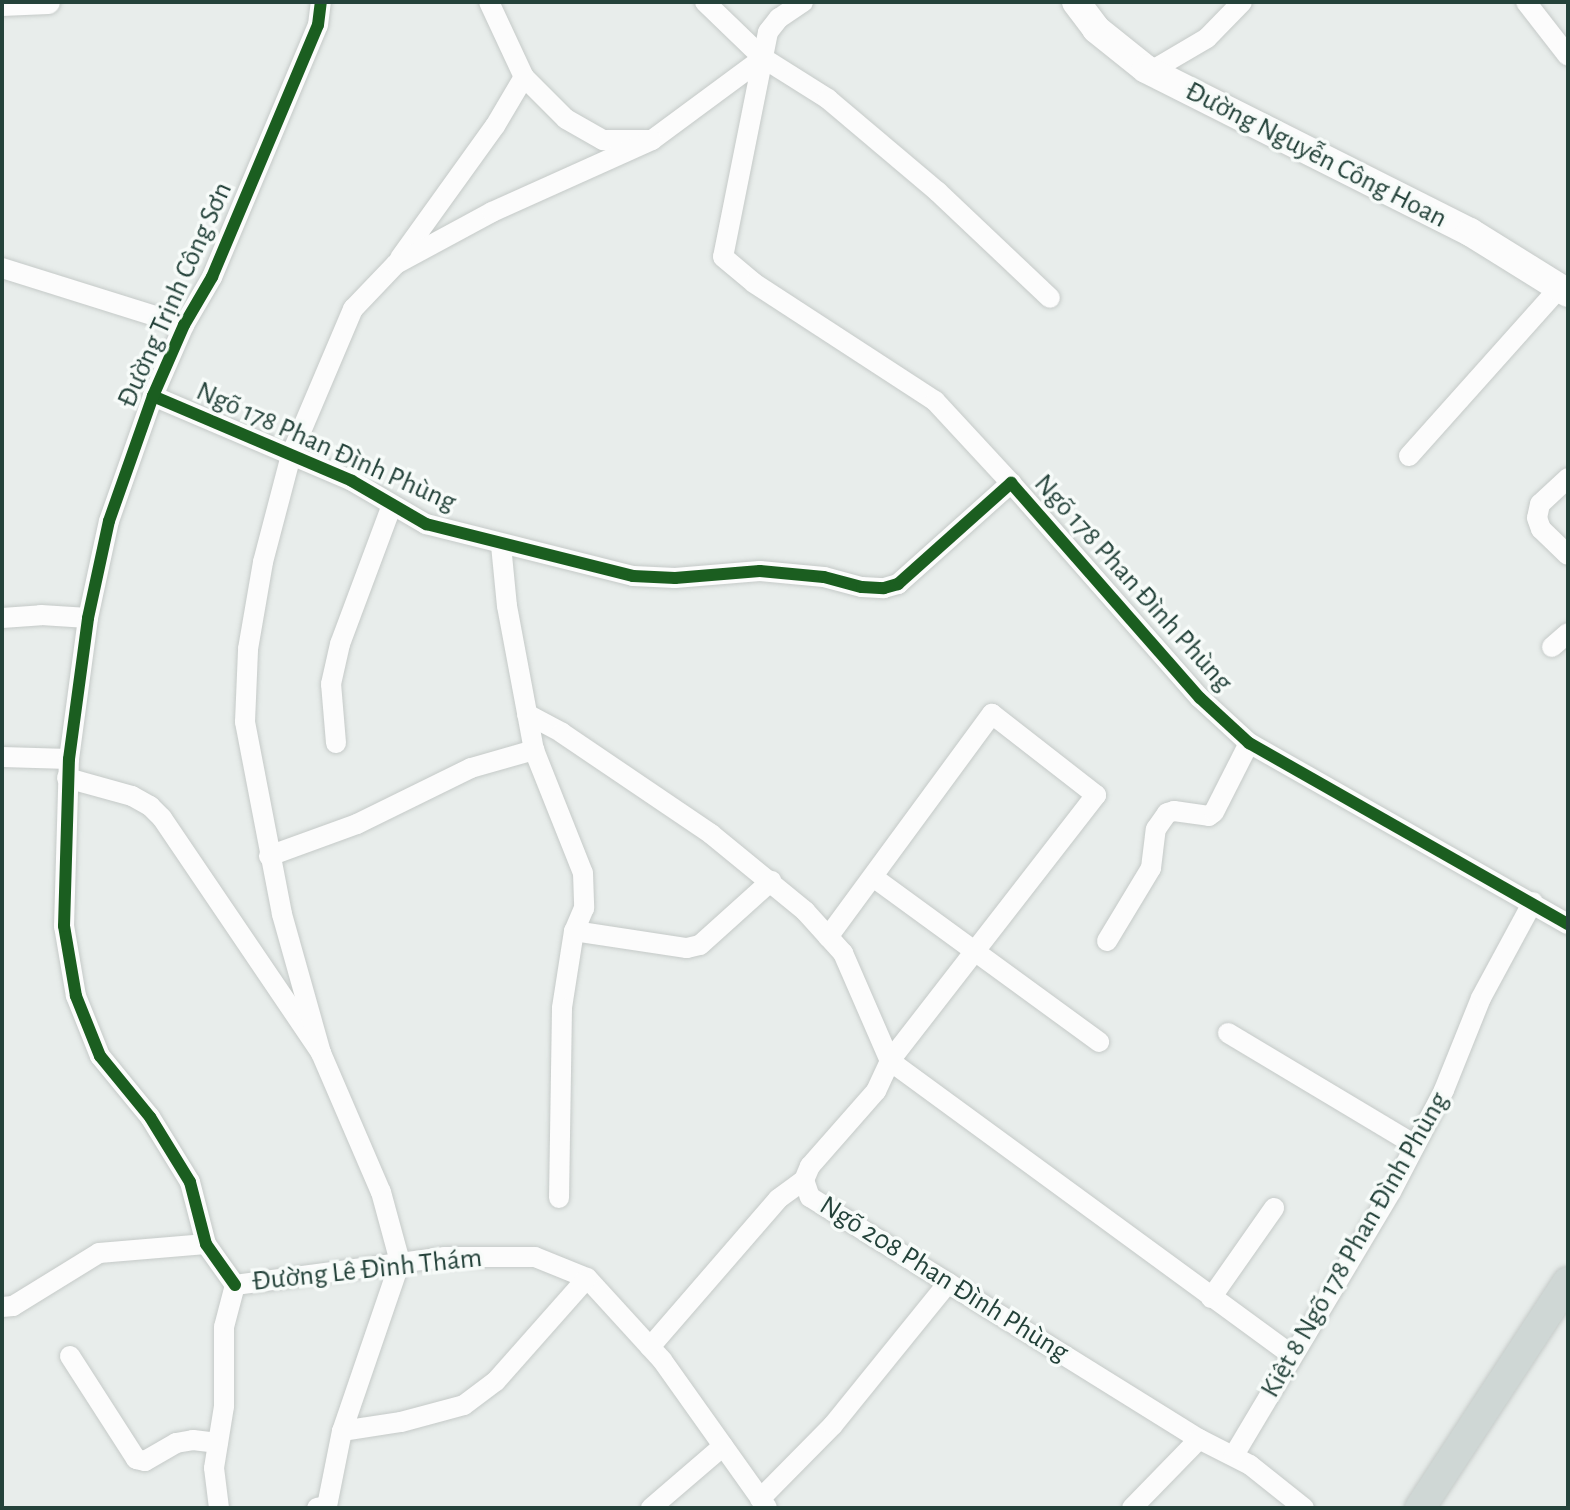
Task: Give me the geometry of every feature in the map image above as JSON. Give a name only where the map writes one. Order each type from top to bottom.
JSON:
[{"type":"main road","name":"Đường Nguyễn Công Hoan","points":[[1076,2],[1096,29],[1151,71],[1470,232],[1564,290]]},
{"type":"main road","points":[[1424,1507],[1566,1289]]},
{"type":"street","points":[[2,4],[48,2]]},
{"type":"street","name":"Đường Trịnh Công Sơn","points":[[235,1285],[206,1244],[190,1182],[150,1117],[100,1056],[76,996],[64,926],[68,768],[88,618],[109,521],[153,396],[184,325],[212,277],[318,25],[321,2]]},
{"type":"street","points":[[489,2],[524,77],[566,119],[603,140],[652,140]]},
{"type":"street","points":[[705,2],[763,58],[803,82],[851,118],[984,232],[1050,298]]},
{"type":"street","points":[[803,2],[772,24],[723,257],[754,283],[935,401],[1011,483]]},
{"type":"street","points":[[1151,71],[1207,38],[1242,2]]},
{"type":"street","points":[[1526,2],[1568,56]]},
{"type":"street","points":[[396,264],[492,212],[652,140],[763,58]]},
{"type":"street","points":[[321,1053],[269,856],[245,722],[248,649],[263,562],[291,455],[353,309],[396,264],[495,126],[524,77]]},
{"type":"street","points":[[2,268],[184,325]]},
{"type":"street","points":[[1409,456],[1564,290]]},
{"type":"street","name":"Ngõ 178 Phan Đình Phùng","points":[[153,396],[352,481],[426,524],[633,576],[675,578],[760,571],[884,588],[898,584],[1011,483],[1200,698],[1249,743],[1327,791],[1568,924]]},
{"type":"street","points":[[1568,478],[1540,504],[1537,518],[1541,529],[1568,555]]},
{"type":"street","points":[[336,743],[331,684],[340,644],[392,505]]},
{"type":"street","points":[[501,545],[507,606],[534,750],[583,873],[584,908],[574,931],[562,1008],[559,1198]]},
{"type":"street","points":[[2,618],[41,615],[88,618]]},
{"type":"street","points":[[1552,647],[1568,633]]},
{"type":"street","points":[[527,714],[562,733],[698,826],[805,911],[843,953],[890,1061],[1292,1355]]},
{"type":"street","name":"Ngõ 208 Phan Đình Phùng","points":[[873,877],[992,714],[1096,795],[890,1061],[876,1091],[810,1166],[804,1180],[810,1197],[1199,1439],[1242,1460],[1304,1508]]},
{"type":"street","points":[[1107,941],[1151,868],[1156,829],[1167,813],[1174,811],[1209,816],[1214,812],[1249,743]]},
{"type":"street","points":[[269,856],[357,824],[471,768],[534,750]]},
{"type":"street","points":[[2,757],[68,768],[132,796],[150,806],[162,818],[321,1053],[371,1162],[400,1262],[342,1431],[324,1507]]},
{"type":"street","points":[[828,937],[873,877],[1099,1042]]},
{"type":"street","points":[[574,931],[687,948],[700,945],[712,938],[771,881]]},
{"type":"street","name":"Kiệt 8 Ngõ 178 Phan Đình Phùng","points":[[1242,1460],[1292,1355],[1360,1247],[1444,1090],[1481,998],[1533,902]]},
{"type":"street","points":[[1228,1033],[1415,1145]]},
{"type":"street","points":[[650,1347],[778,1199],[804,1180]]},
{"type":"street","points":[[1211,1298],[1274,1208]]},
{"type":"street","points":[[2,1308],[13,1306],[99,1253],[206,1244]]},
{"type":"street","name":"Đường Lê Đình Thám","points":[[235,1285],[445,1257],[535,1257],[587,1278],[650,1347],[763,1503]]},
{"type":"street","points":[[342,1431],[401,1422],[464,1405],[496,1381],[587,1278]]},
{"type":"street","points":[[763,1503],[833,1425],[948,1283]]},
{"type":"street","points":[[219,1508],[214,1468],[224,1406],[224,1327],[235,1285]]},
{"type":"street","points":[[70,1356],[136,1459],[145,1461],[176,1443],[218,1443]]},
{"type":"street","points":[[1132,1508],[1199,1439]]},
{"type":"street","points":[[651,1508],[723,1446]]},
{"type":"cycle path","points":[[235,1285],[206,1244],[190,1182],[150,1117],[100,1056],[76,996],[64,926],[69,759],[88,618],[109,521],[153,396],[184,325],[212,277],[318,25],[321,2]]},
{"type":"cycle path","points":[[153,396],[352,481],[426,524],[633,576],[675,578],[760,571],[824,577],[862,587],[884,588],[898,584],[1011,483],[1200,698],[1249,743],[1568,924]]}]
